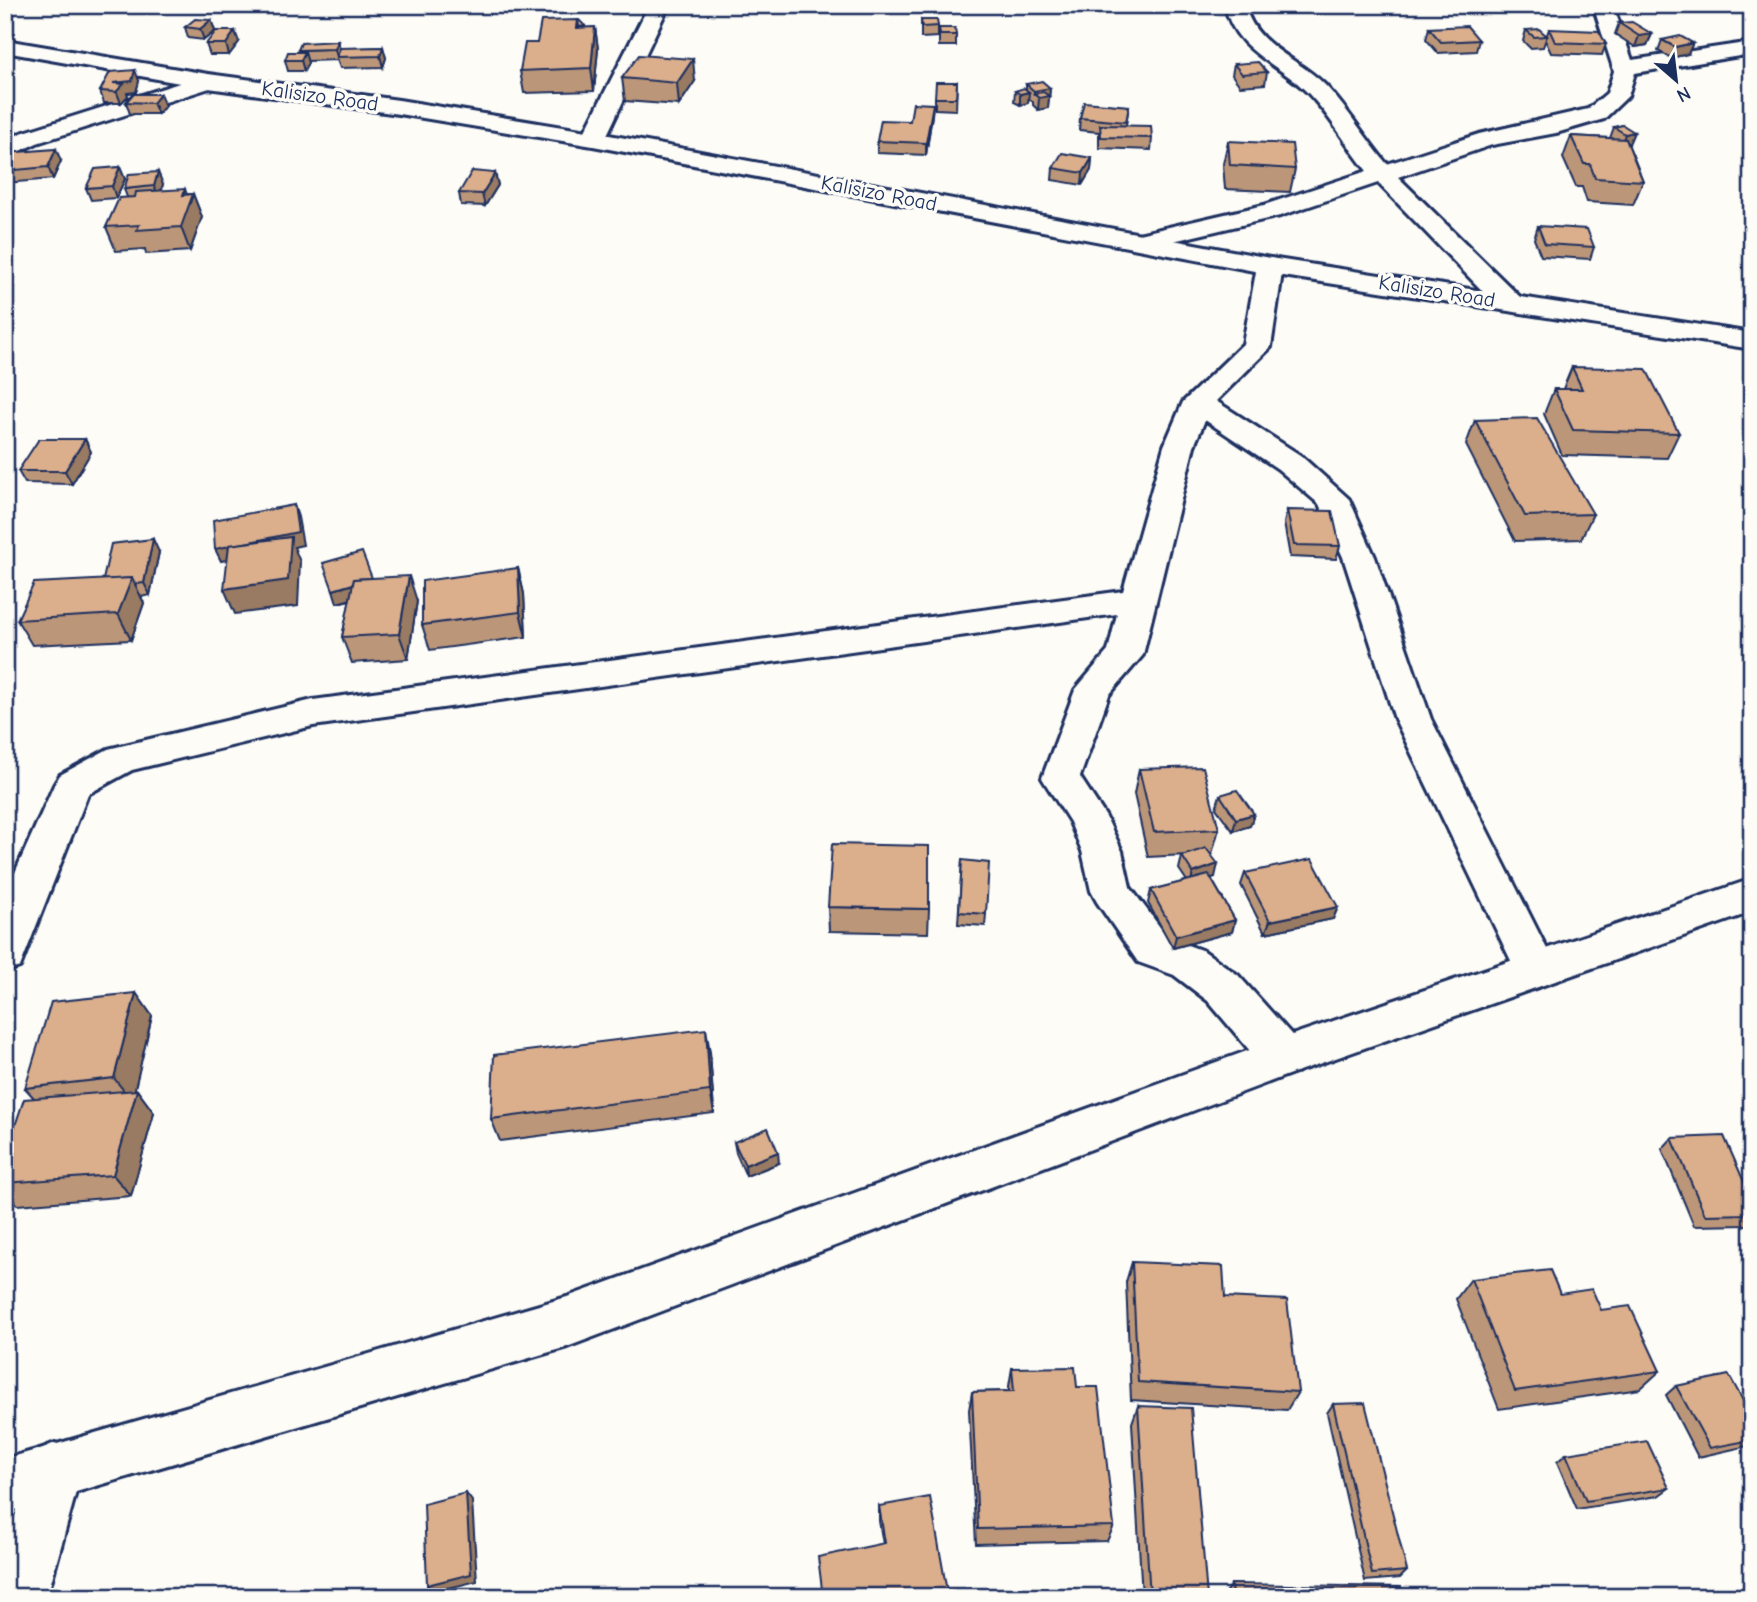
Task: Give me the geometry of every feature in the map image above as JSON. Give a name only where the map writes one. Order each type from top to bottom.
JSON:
[{"type":"street","points":[[593,139],[653,24],[659,5]]},
{"type":"street","points":[[1235,5],[1236,20],[1248,39],[1285,62],[1312,85],[1382,174],[1510,303]]},
{"type":"street","points":[[1139,241],[1271,211],[1487,139],[1556,126],[1596,114],[1617,96],[1624,68],[1603,5]]},
{"type":"street","name":"Kalisizo Road","points":[[5,46],[208,81],[399,107],[593,139],[1270,266],[1752,341]]},
{"type":"street","points":[[1624,68],[1752,48]]},
{"type":"street","points":[[5,151],[41,134],[208,81]]},
{"type":"street","points":[[1270,266],[1257,347],[1198,402],[1179,446],[1137,600],[1125,655],[1093,690],[1061,778],[1087,817],[1102,851],[1111,891],[1153,950],[1189,963],[1223,988],[1283,1057]]},
{"type":"street","points":[[1198,402],[1289,463],[1333,499],[1359,557],[1413,719],[1536,969]]},
{"type":"street","points":[[5,955],[21,906],[73,785],[121,759],[313,713],[1137,600]]},
{"type":"street","points":[[19,1597],[30,1478],[567,1322],[1283,1057],[1752,895]]},
{"type":"building","points":[[195,19],[211,20],[200,29],[185,27]]},
{"type":"building","points":[[578,20],[577,28],[595,27],[591,68],[520,71],[525,43],[537,43],[541,21]]},
{"type":"building","points":[[921,20],[937,20],[938,26],[922,27]]},
{"type":"building","points":[[1632,22],[1652,34],[1639,36],[1619,23]]},
{"type":"building","points":[[1467,26],[1479,40],[1441,42],[1429,28]]},
{"type":"building","points":[[939,28],[955,28],[956,35],[940,35]]},
{"type":"building","points":[[1539,29],[1547,36],[1534,37],[1526,30]]},
{"type":"building","points":[[1549,29],[1599,31],[1606,44],[1555,42]]},
{"type":"building","points":[[216,31],[235,31],[226,44],[206,44]]},
{"type":"building","points":[[1680,36],[1693,43],[1675,47],[1662,40]]},
{"type":"building","points":[[338,41],[335,49],[298,50],[301,43]]},
{"type":"building","points":[[383,47],[380,56],[337,57],[340,48]]},
{"type":"building","points":[[288,52],[305,52],[301,60],[285,60]]},
{"type":"building","points":[[639,55],[693,59],[677,83],[622,78]]},
{"type":"building","points":[[1258,62],[1267,72],[1242,74],[1234,64]]},
{"type":"building","points":[[135,70],[132,81],[113,83],[124,84],[116,92],[100,91],[110,72]]},
{"type":"building","points":[[1042,81],[1050,88],[1034,91],[1026,84]]},
{"type":"building","points":[[936,82],[957,82],[956,98],[935,98]]},
{"type":"building","points":[[1024,88],[1029,92],[1020,94],[1015,91]]},
{"type":"building","points":[[1043,92],[1049,96],[1039,98],[1034,94]]},
{"type":"building","points":[[133,94],[160,94],[153,103],[126,102]]},
{"type":"building","points":[[1084,102],[1129,106],[1126,122],[1080,118]]},
{"type":"building","points":[[913,103],[933,104],[926,143],[877,141],[881,120],[910,121]]},
{"type":"building","points":[[1100,125],[1151,126],[1152,138],[1101,137]]},
{"type":"building","points":[[1623,125],[1634,132],[1625,134],[1614,127]]},
{"type":"building","points":[[1571,136],[1626,139],[1643,181],[1595,178],[1590,164],[1584,164]]},
{"type":"building","points":[[1228,141],[1292,144],[1295,169],[1230,165]]},
{"type":"building","points":[[56,149],[48,167],[5,171],[5,153]]},
{"type":"building","points":[[1062,153],[1092,158],[1083,173],[1053,168]]},
{"type":"building","points":[[120,167],[112,186],[86,188],[95,169]]},
{"type":"building","points":[[472,171],[495,173],[482,194],[459,193]]},
{"type":"building","points":[[158,172],[154,186],[124,189],[129,174]]},
{"type":"building","points":[[185,189],[183,195],[193,194],[181,227],[137,230],[139,225],[106,227],[119,198],[135,197],[136,192]]},
{"type":"building","points":[[1538,226],[1587,229],[1594,247],[1545,244]]},
{"type":"building","points":[[1572,367],[1646,369],[1679,433],[1573,430],[1554,389],[1582,389]]},
{"type":"building","points":[[1537,418],[1593,514],[1525,516],[1475,420]]},
{"type":"building","points":[[39,439],[85,439],[65,471],[18,471]]},
{"type":"building","points":[[294,505],[298,532],[215,549],[213,520]]},
{"type":"building","points":[[1287,510],[1332,511],[1340,546],[1294,545]]},
{"type":"building","points":[[291,537],[288,580],[224,589],[229,545]]},
{"type":"building","points":[[153,539],[144,583],[135,584],[132,578],[103,580],[111,544]]},
{"type":"building","points":[[362,552],[372,578],[354,579],[353,584],[333,590],[323,563]]},
{"type":"building","points":[[518,568],[520,612],[422,625],[422,581]]},
{"type":"building","points":[[409,576],[399,634],[342,637],[354,579]]},
{"type":"building","points":[[132,578],[118,614],[17,620],[34,583]]},
{"type":"building","points":[[1203,767],[1219,829],[1154,832],[1139,769]]},
{"type":"building","points":[[1237,790],[1254,814],[1236,819],[1220,795]]},
{"type":"building","points":[[832,844],[929,846],[929,909],[828,907]]},
{"type":"building","points":[[1206,848],[1218,864],[1193,873],[1182,856]]},
{"type":"building","points":[[1312,859],[1338,907],[1270,921],[1245,873]]},
{"type":"building","points":[[962,860],[989,863],[986,914],[959,912]]},
{"type":"building","points":[[1209,875],[1235,920],[1176,936],[1151,890]]},
{"type":"building","points":[[136,993],[114,1078],[25,1088],[51,1002]]},
{"type":"building","points":[[706,1029],[710,1091],[491,1119],[494,1055]]},
{"type":"building","points":[[137,1090],[113,1175],[5,1183],[5,1156],[24,1099]]},
{"type":"building","points":[[768,1128],[778,1152],[745,1165],[734,1142]]},
{"type":"building","points":[[1724,1136],[1752,1200],[1752,1214],[1705,1215],[1672,1138]]},
{"type":"building","points":[[1132,1262],[1223,1266],[1225,1297],[1287,1300],[1298,1392],[1138,1382]]},
{"type":"building","points":[[1550,1270],[1560,1294],[1592,1289],[1601,1310],[1630,1306],[1660,1371],[1515,1391],[1471,1279]]},
{"type":"building","points":[[1075,1367],[1077,1387],[1098,1387],[1114,1526],[978,1529],[972,1392],[1014,1391],[1012,1368]]},
{"type":"building","points":[[1729,1375],[1752,1417],[1752,1440],[1710,1448],[1676,1386]]},
{"type":"building","points":[[1365,1403],[1407,1571],[1372,1574],[1333,1404]]},
{"type":"building","points":[[1138,1406],[1191,1408],[1207,1597],[1150,1597]]},
{"type":"building","points":[[1647,1441],[1669,1488],[1586,1501],[1566,1454]]},
{"type":"building","points":[[466,1493],[471,1574],[427,1585],[424,1504]]},
{"type":"building","points":[[930,1497],[948,1597],[823,1597],[818,1557],[885,1543],[879,1506]]},
{"type":"building","points":[[1231,1584],[1401,1587],[1403,1597],[1232,1597]]}]
